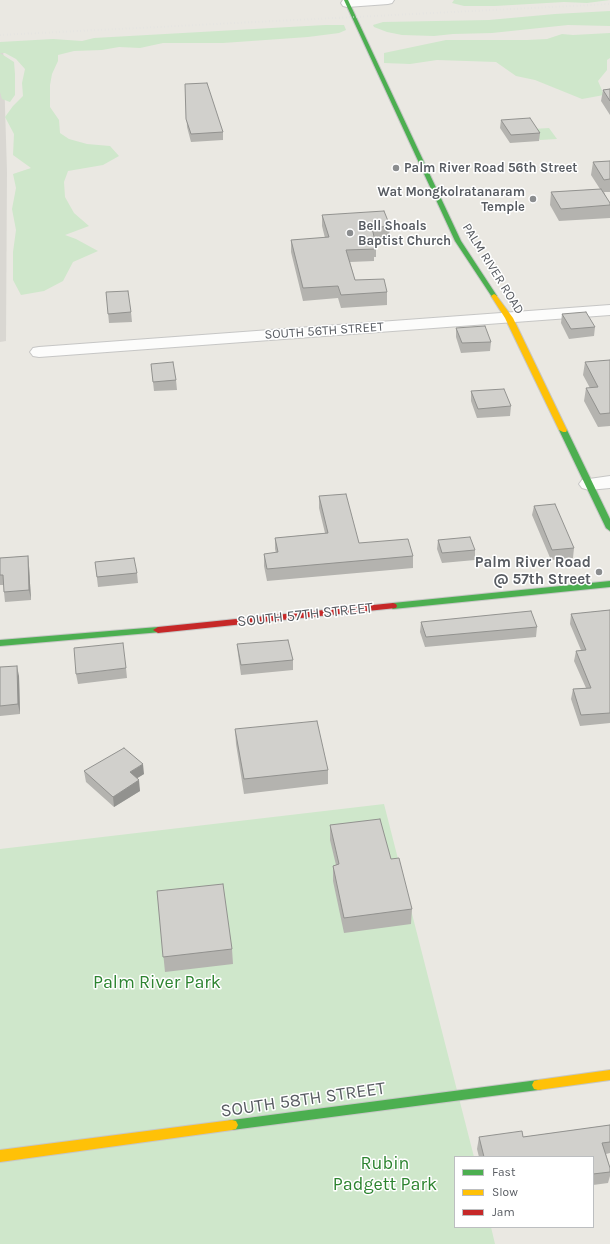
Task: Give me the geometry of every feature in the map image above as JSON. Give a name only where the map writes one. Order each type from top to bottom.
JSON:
[{"type":"street","points":[[347,2],[388,0]]},
{"type":"street","name":"PALM RIVER ROAD","points":[[347,2],[458,241],[509,318],[610,528]]},
{"type":"street","name":"SOUTH 56TH STREET","points":[[39,352],[610,310]]},
{"type":"street","points":[[589,484],[610,482]]},
{"type":"street","name":"SOUTH 57TH STREET","points":[[0,643],[180,628],[610,584]]},
{"type":"street","name":"SOUTH 58TH STREET","points":[[0,1156],[610,1075]]},
{"type":"shaded area","points":[[0,42],[3,42],[7,172],[6,341],[0,342]]},
{"type":"green space","points":[[454,0],[610,0],[587,3],[564,2],[495,6],[464,6],[452,3]]},
{"type":"green space","points":[[610,11],[610,26],[568,25],[492,33],[434,36],[402,35],[387,32],[374,27],[373,25],[383,22],[489,20]]},
{"type":"green space","points":[[325,25],[344,25],[346,30],[339,33],[308,37],[223,43],[163,43],[140,48],[119,47],[102,50],[74,51],[58,55],[58,61],[52,74],[50,85],[50,107],[59,120],[60,133],[69,139],[87,144],[110,146],[119,156],[103,165],[68,171],[64,182],[65,197],[74,213],[89,226],[65,235],[98,251],[73,262],[63,281],[44,291],[21,295],[13,280],[13,252],[16,230],[12,209],[16,188],[13,174],[31,168],[13,155],[14,134],[5,117],[23,96],[22,83],[25,69],[16,59],[5,53],[0,53],[0,42],[53,39],[82,41],[94,38]]},
{"type":"green space","points":[[610,33],[610,58],[607,60],[607,70],[598,81],[604,95],[582,99],[535,80],[516,76],[496,62],[437,60],[410,64],[384,63],[384,53],[446,40],[527,40],[547,39],[562,34],[573,35]]},
{"type":"green space","points":[[0,53],[14,62],[15,95],[10,102],[2,99],[0,92]]},
{"type":"green space","points":[[549,128],[557,139],[540,140],[533,129]]},
{"type":"green space","name":"Palm River Park","points":[[384,804],[474,1156],[454,1156],[454,1228],[491,1228],[495,1244],[0,1244],[0,849]]},
{"type":"building","points":[[207,83],[223,132],[191,134],[186,119],[185,84]]},
{"type":"building","points":[[610,89],[610,101],[603,90]]},
{"type":"building","points":[[530,118],[540,133],[511,135],[501,120]]},
{"type":"building","points":[[610,161],[610,179],[604,180],[593,162]]},
{"type":"building","points":[[601,189],[610,205],[561,209],[551,192]]},
{"type":"building","points":[[384,211],[390,226],[372,228],[376,245],[374,245],[375,249],[346,250],[355,280],[384,279],[387,292],[341,295],[338,286],[303,288],[291,240],[329,237],[322,215]]},
{"type":"building","points":[[128,291],[131,312],[108,314],[106,292]]},
{"type":"building","points":[[586,312],[595,327],[571,329],[562,314]]},
{"type":"building","points":[[485,326],[491,342],[462,343],[456,328]]},
{"type":"building","points":[[610,360],[610,413],[600,414],[586,388],[598,387],[585,362]]},
{"type":"building","points":[[173,362],[176,380],[153,382],[151,364]]},
{"type":"building","points":[[504,389],[511,406],[478,409],[471,391]]},
{"type":"building","points":[[346,494],[359,543],[408,539],[413,556],[267,569],[264,554],[278,552],[275,538],[328,533],[319,496]]},
{"type":"building","points":[[555,504],[574,548],[552,550],[534,506]]},
{"type":"building","points":[[470,537],[475,550],[442,553],[438,540]]},
{"type":"building","points":[[28,556],[29,590],[4,592],[3,575],[0,575],[0,558]]},
{"type":"building","points":[[134,558],[137,573],[97,577],[95,562]]},
{"type":"building","points":[[610,610],[610,713],[581,715],[573,689],[591,688],[576,651],[586,650],[571,614]]},
{"type":"building","points":[[531,611],[537,627],[426,637],[421,622]]},
{"type":"building","points":[[288,640],[293,660],[241,665],[237,644]]},
{"type":"building","points":[[123,643],[126,668],[76,674],[74,648]]},
{"type":"building","points":[[17,666],[18,704],[0,706],[0,667]]},
{"type":"building","points":[[317,721],[328,770],[244,779],[235,729]]},
{"type":"building","points":[[124,748],[143,764],[130,772],[139,780],[113,797],[84,771]]},
{"type":"building","points":[[380,819],[391,859],[399,858],[412,909],[344,918],[333,866],[339,864],[330,825]]},
{"type":"building","points":[[223,884],[232,949],[163,957],[157,891]]},
{"type":"building","points":[[610,1125],[610,1142],[602,1143],[610,1172],[594,1174],[594,1156],[484,1156],[479,1137],[522,1131],[523,1137]]},
{"type":"railway","points":[[0,35],[610,4]]},
{"type":"traffic: fast","points":[[346,0],[458,241],[494,296]]},
{"type":"traffic: fast","points":[[563,430],[610,528]]},
{"type":"traffic: fast","points":[[393,606],[610,584]]},
{"type":"traffic: fast","points":[[0,643],[158,630]]},
{"type":"traffic: fast","points":[[232,1125],[538,1085]]},
{"type":"traffic: slow","points":[[494,296],[509,318],[563,430]]},
{"type":"traffic: slow","points":[[538,1085],[610,1075]]},
{"type":"traffic: slow","points":[[0,1156],[232,1125]]},
{"type":"traffic: jam","points":[[158,630],[393,606]]},
{"type":"place","name":"Palm River Road 56th Street","points":[[396,168]]},
{"type":"place","name":"Wat Mongkolratanaram Temple","points":[[533,199]]},
{"type":"place","name":"Bell Shoals Baptist Church","points":[[350,233]]},
{"type":"place","name":"Palm River Road @ 57th Street","points":[[599,572]]},
{"type":"park label","name":"Rubin Padgett Park","points":[[385,1174]]}]
